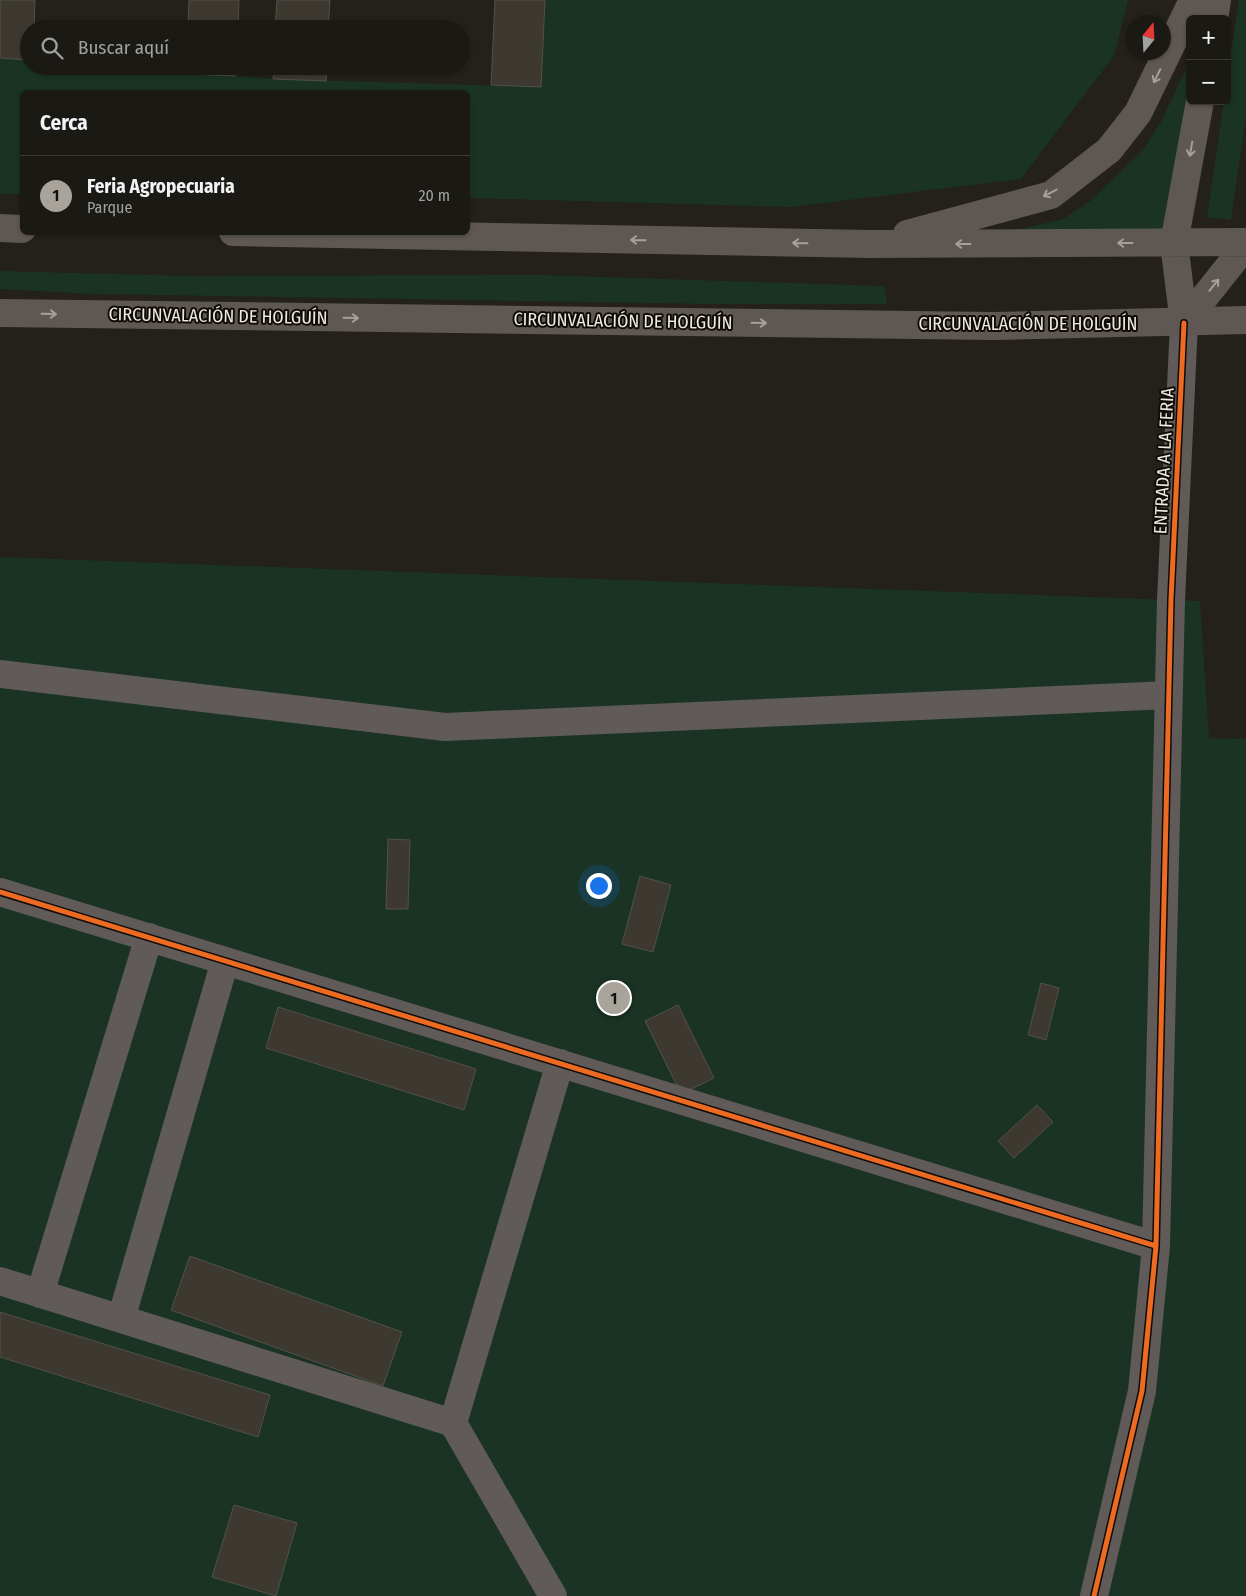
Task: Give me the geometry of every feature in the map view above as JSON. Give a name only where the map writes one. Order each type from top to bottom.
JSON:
[{"type":"highway","points":[[869,244],[1051,195],[1109,150],[1138,113],[1193,0]]},
{"type":"highway","points":[[1215,15],[1217,0]]},
{"type":"highway","points":[[1184,323],[1174,243],[1199,105]]},
{"type":"highway","points":[[0,228],[20,229]]},
{"type":"highway","points":[[393,235],[869,244],[1246,244]]},
{"type":"highway","points":[[1184,323],[1246,244]]},
{"type":"highway","name":"CIRCUNVALACIÓN DE HOLGUÍN","points":[[0,313],[992,326],[1184,323],[1246,320]]},
{"type":"street","name":"ENTRADA A LA FERIA","points":[[1094,1596],[1142,1391],[1156,1246],[1171,600],[1184,323]]},
{"type":"street","points":[[0,674],[445,727],[1169,695]]},
{"type":"street","points":[[0,892],[1156,1246]]},
{"type":"street","points":[[40,1294],[149,938]]},
{"type":"street","points":[[121,1319],[225,961]]},
{"type":"street","points":[[453,1423],[560,1063]]},
{"type":"street","points":[[0,1281],[453,1423],[553,1596]]},
{"type":"green space","points":[[545,0],[1128,0],[1114,56],[1021,179],[791,207],[470,198],[470,90],[20,90],[20,194],[0,194],[0,58],[20,59],[20,75],[220,75],[273,79],[540,87]]},
{"type":"green space","points":[[1239,0],[1246,0],[1246,115],[1231,220],[1207,217],[1223,105],[1231,105],[1231,52]]},
{"type":"green space","points":[[1186,69],[1186,105],[1189,105],[1170,238],[994,235],[1063,219],[1090,201],[1143,150],[1162,120]]},
{"type":"green space","points":[[0,271],[190,276],[543,275],[884,286],[887,304],[712,304],[94,294],[0,289]]},
{"type":"green space","points":[[0,557],[1200,601],[1209,738],[1246,739],[1246,1596],[0,1596]]},
{"type":"building","points":[[0,0],[35,0],[34,20],[20,20],[20,59],[0,58]]},
{"type":"building","points":[[189,0],[239,0],[238,20],[188,20]]},
{"type":"building","points":[[277,0],[330,0],[329,20],[276,20]]},
{"type":"building","points":[[495,0],[545,0],[541,87],[491,85]]},
{"type":"building","points":[[273,75],[326,75],[326,81],[273,79]]},
{"type":"building","points":[[388,839],[410,840],[408,909],[386,909]]},
{"type":"building","points":[[640,876],[671,885],[653,952],[622,944]]},
{"type":"building","points":[[1041,983],[1059,988],[1046,1040],[1028,1035]]},
{"type":"building","points":[[678,1005],[714,1078],[681,1094],[645,1021]]},
{"type":"building","points":[[278,1007],[476,1069],[464,1110],[266,1048]]},
{"type":"building","points":[[1037,1105],[1053,1122],[1014,1158],[998,1141]]},
{"type":"building","points":[[190,1256],[402,1332],[383,1386],[171,1310]]},
{"type":"building","points":[[0,1312],[270,1395],[258,1437],[0,1357]]},
{"type":"building","points":[[234,1505],[297,1523],[276,1596],[212,1577]]},
{"type":"cycle path","points":[[1094,1596],[1142,1391],[1156,1246],[1171,600],[1184,323]]},
{"type":"cycle path","points":[[0,892],[1156,1246]]},
{"type":"place","name":"Feria Agropecuaria","points":[[614,998]]}]
